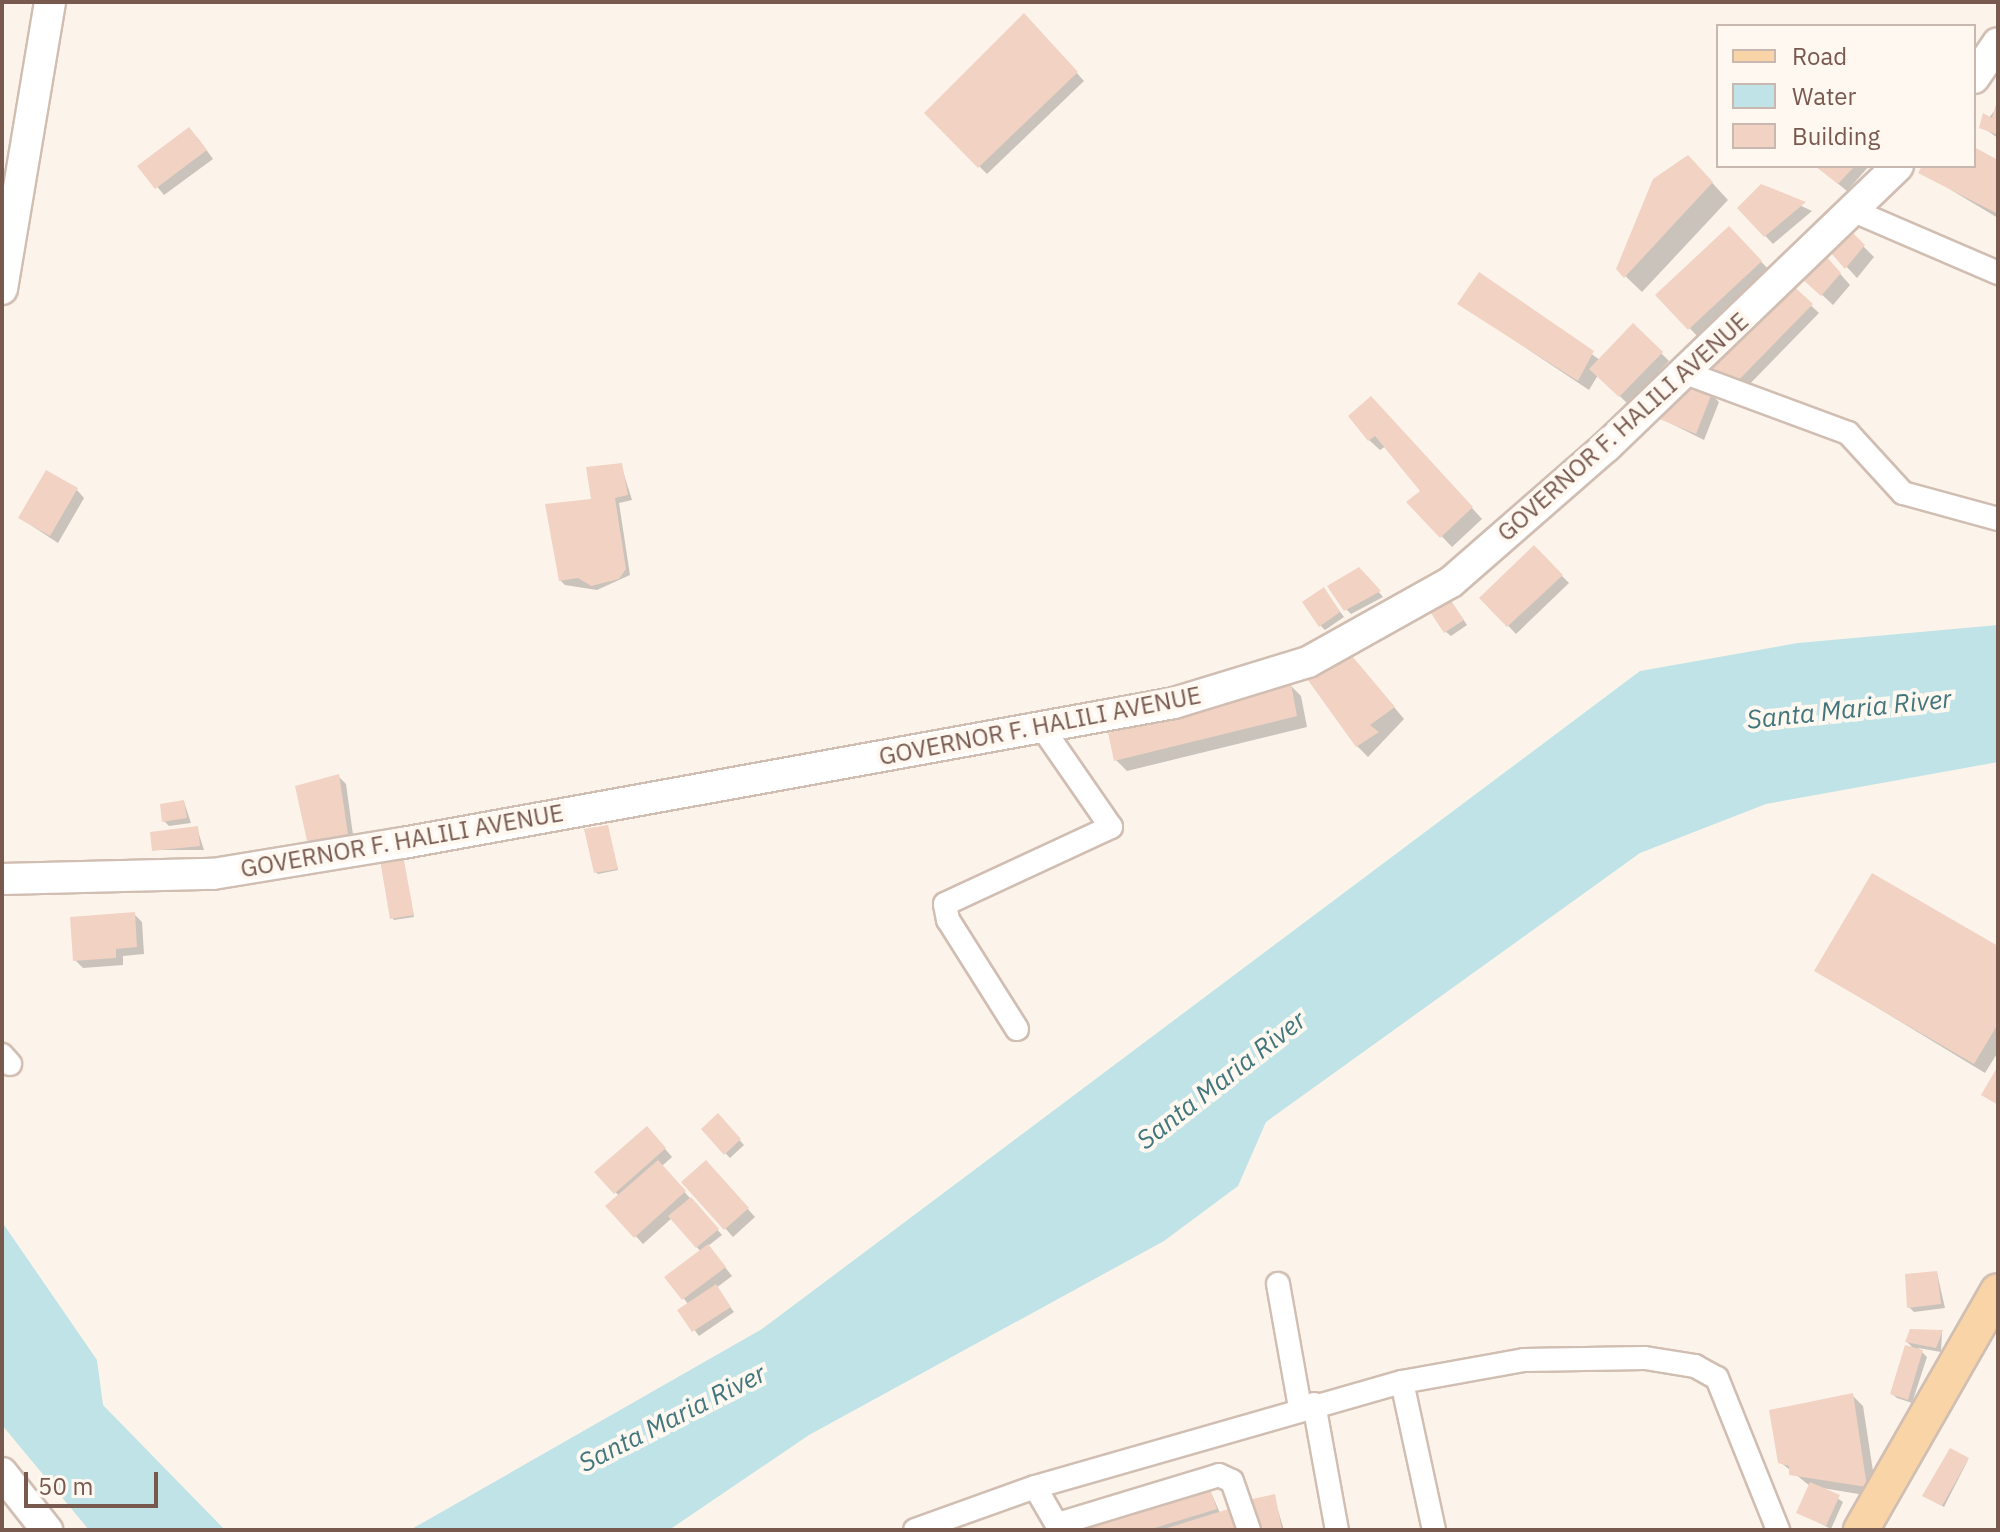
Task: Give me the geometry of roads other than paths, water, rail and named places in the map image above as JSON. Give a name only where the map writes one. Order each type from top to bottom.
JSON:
[{"type":"main road","points":[[2,289],[50,2]]},
{"type":"main road","points":[[1976,75],[1998,43]]},
{"type":"main road","name":"GOVERNOR F. HALILI AVENUE","points":[[2,879],[213,874],[1041,726],[1238,687],[1369,630],[1451,582],[1683,372],[1896,168]]},
{"type":"main road","points":[[1861,1530],[1998,1291]]},
{"type":"main road","points":[[2,1473],[47,1530]]},
{"type":"street","points":[[1854,211],[1998,273]]},
{"type":"street","points":[[1683,372],[1848,433],[1903,493],[1998,519]]},
{"type":"street","points":[[1017,1029],[948,920],[945,904],[1111,827],[1041,726]]},
{"type":"street","points":[[1278,1284],[1337,1530]]},
{"type":"street","points":[[922,1529],[1035,1487],[1307,1406],[1402,1382],[1524,1360],[1645,1358],[1695,1366],[1717,1378],[1731,1401],[1778,1530]]},
{"type":"street","points":[[1402,1382],[1434,1530]]},
{"type":"street","points":[[1035,1487],[1059,1527],[1219,1475],[1232,1481],[1249,1530]]},
{"type":"water","name":"Santa Maria River","points":[[1998,625],[1998,762],[1766,804],[1640,853],[1266,1122],[1238,1186],[1164,1241],[809,1435],[669,1530],[410,1530],[762,1329],[1640,671],[1798,643]]},
{"type":"water","points":[[2,1222],[97,1360],[103,1405],[225,1530],[89,1530],[2,1425]]}]
